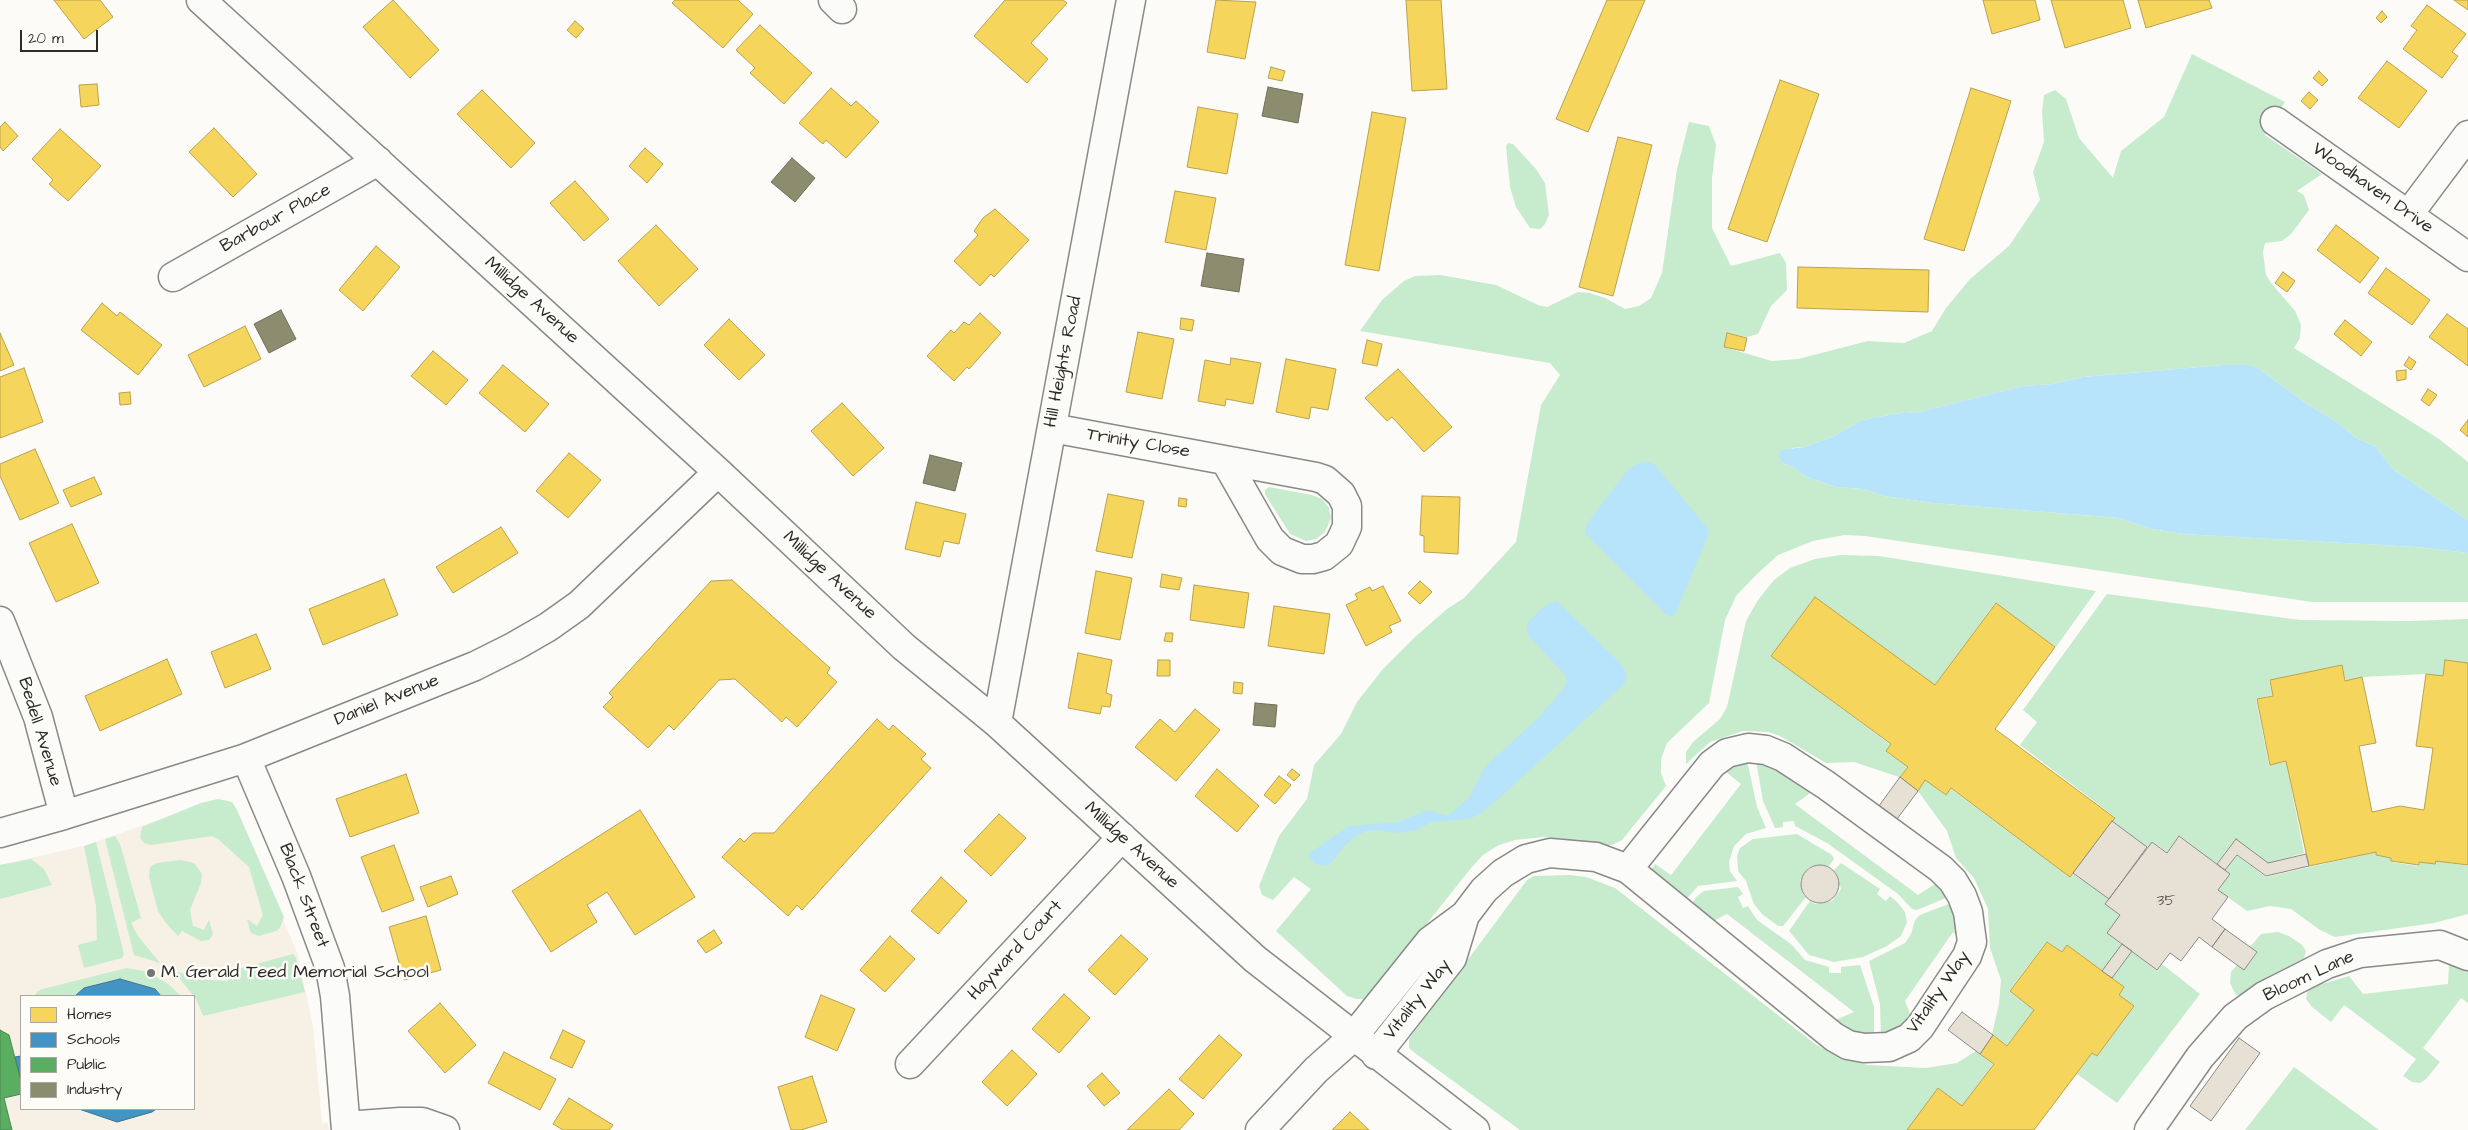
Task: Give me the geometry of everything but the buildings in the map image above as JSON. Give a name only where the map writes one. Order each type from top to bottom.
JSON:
[{"type":"street","name":"Millidge Avenue","points":[[201,0],[718,472],[904,647],[997,723],[1255,959],[1475,1130]]},
{"type":"street","name":"Hill Heights Road","points":[[997,723],[1131,0]]},
{"type":"street","name":"Woodhaven Drive","points":[[2275,121],[2468,257]]},
{"type":"street","points":[[2408,215],[2468,135]]},
{"type":"street","name":"Barbour Place","points":[[174,277],[378,161]]},
{"type":"street","name":"Trinity Close","points":[[1052,428],[1225,460],[1316,477],[1334,486],[1347,506],[1349,517],[1347,527],[1339,544],[1324,556],[1313,559],[1291,556],[1282,551],[1270,539],[1225,460]]},
{"type":"street","name":"Daniel Avenue","points":[[0,833],[64,816],[246,758],[475,666],[548,627],[579,604],[718,472]]},
{"type":"street","name":"Bedell Avenue","points":[[0,621],[38,717],[64,816]]},
{"type":"street","name":"Vitality Way","points":[[1260,1130],[1316,1070],[1354,1037],[1430,941],[1465,914],[1484,890],[1503,873],[1526,859],[1550,853],[1596,858],[1628,869],[1834,1037],[1848,1045],[1864,1048],[1889,1047],[1909,1038],[1920,1027],[1970,950],[1972,934],[1968,912],[1953,881],[1941,869],[1826,785],[1783,757],[1766,750],[1748,748],[1727,752],[1712,764],[1628,869]]},
{"type":"street","name":"Black Street","points":[[246,758],[296,876],[330,968],[335,996],[346,1128]]},
{"type":"street","name":"Hayward Court","points":[[910,1064],[1122,837]]},
{"type":"street","name":"Vitality Way","points":[[1376,1054],[1452,958],[1465,914]]},
{"type":"street","name":"Bloom Lane","points":[[2149,1130],[2212,1044],[2235,1017],[2264,996],[2328,964],[2360,953],[2440,945],[2468,956]]},
{"type":"street","points":[[346,1128],[400,1122],[422,1122],[446,1130]]},
{"type":"shaded area","name":"M. Gerald Teed Memorial School","points":[[218,799],[232,802],[298,955],[313,1026],[322,1123],[328,1122],[329,1130],[0,1130],[0,865],[84,846]]},
{"type":"green space","points":[[2192,54],[2285,102],[2265,135],[2322,174],[2297,191],[2304,195],[2309,210],[2291,234],[2282,241],[2265,243],[2263,252],[2266,275],[2295,311],[2301,325],[2300,338],[2294,348],[2439,439],[2468,462],[2468,520],[2394,470],[2375,446],[2356,438],[2337,422],[2304,402],[2258,368],[2223,365],[2083,377],[2053,384],[2023,386],[1915,413],[1905,412],[1862,420],[1832,437],[1804,447],[1792,448],[1782,463],[1793,467],[1804,476],[1836,487],[1863,489],[1884,496],[1933,503],[2119,518],[2152,529],[2183,534],[2417,547],[2468,553],[2468,602],[2312,602],[1865,536],[1844,535],[1813,541],[1778,555],[1736,596],[1725,620],[1709,703],[1667,743],[1661,759],[1661,773],[1666,786],[1622,840],[1612,845],[1601,845],[1544,837],[1515,840],[1499,845],[1483,855],[1471,868],[1367,999],[1356,999],[1347,996],[1276,931],[1311,889],[1294,877],[1273,900],[1262,895],[1259,886],[1279,836],[1307,799],[1314,765],[1341,734],[1357,702],[1382,670],[1415,637],[1447,609],[1464,598],[1516,542],[1541,405],[1560,375],[1550,363],[1360,331],[1382,300],[1404,281],[1415,276],[1440,275],[1496,285],[1538,305],[1547,307],[1578,292],[1590,293],[1605,298],[1625,309],[1639,306],[1651,298],[1662,273],[1677,169],[1689,122],[1709,126],[1716,145],[1712,178],[1712,228],[1731,266],[1780,253],[1786,263],[1787,290],[1771,306],[1758,334],[1747,337],[1727,333],[1724,347],[1772,361],[1798,359],[1868,341],[1904,343],[1932,331],[1946,308],[1970,279],[2009,246],[2040,200],[2033,172],[2044,142],[2042,111],[2044,95],[2055,90],[2066,99],[2079,138],[2113,178],[2121,151],[2164,117]]},
{"type":"green space","points":[[1508,143],[1513,144],[1536,169],[1545,183],[1549,215],[1545,224],[1540,229],[1530,228],[1516,207],[1510,187],[1506,146]]},
{"type":"green space","points":[[1269,487],[1312,495],[1322,499],[1329,508],[1331,518],[1325,532],[1316,539],[1306,541],[1290,534],[1265,494],[1265,490]]},
{"type":"green space","points":[[1840,555],[1879,556],[2096,591],[2056,647],[1995,603],[1935,685],[1815,597],[1771,656],[1891,745],[1886,752],[1908,767],[1899,777],[1854,762],[1826,763],[1780,736],[1768,732],[1743,731],[1710,742],[1686,764],[1686,752],[1693,742],[1720,719],[1727,707],[1746,621],[1758,600],[1774,580],[1790,568],[1815,559]]},
{"type":"green space","points":[[2107,594],[2300,620],[2409,621],[2468,619],[2468,663],[2445,660],[2443,676],[2426,674],[2362,677],[2346,681],[2342,665],[2269,680],[2273,695],[2256,699],[2269,765],[2286,762],[2304,853],[2268,863],[2236,839],[2216,864],[2179,835],[2167,852],[2152,841],[2148,847],[2112,821],[2115,817],[2020,745],[2037,722],[2023,710]]},
{"type":"green space","points":[[1747,760],[1757,807],[1766,828],[1746,834],[1734,846],[1729,862],[1730,871],[1737,881],[1698,886],[1682,904],[1650,871],[1655,864],[1671,875],[1741,784],[1726,772],[1729,767]]},
{"type":"green space","points":[[1756,761],[1768,763],[1816,789],[1795,804],[1918,895],[1938,882],[1948,897],[1917,910],[1912,909],[1898,894],[1827,843],[1795,826],[1794,821],[1783,822],[1783,827],[1775,828],[1763,801]]},
{"type":"green space","points":[[1925,780],[1945,795],[1951,789],[2070,877],[2073,874],[2109,899],[2105,904],[2120,915],[2107,933],[2122,945],[2102,971],[2067,945],[2062,952],[2047,941],[2009,991],[2034,1010],[2007,1045],[1992,1034],[1999,1004],[2001,980],[1990,948],[1988,909],[1974,878],[1956,858],[1947,831],[1918,791]]},
{"type":"green space","points":[[218,799],[232,802],[237,810],[284,917],[280,928],[276,931],[259,936],[251,933],[247,919],[257,926],[263,915],[249,867],[218,839],[212,836],[151,845],[144,843],[140,838],[142,827],[201,803]]},
{"type":"green space","points":[[1797,834],[1832,855],[1834,859],[1828,867],[1825,865],[1809,867],[1800,880],[1803,895],[1806,897],[1783,926],[1778,926],[1762,914],[1754,904],[1746,881],[1738,871],[1737,856],[1740,848],[1753,839]]},
{"type":"green space","points":[[115,836],[120,844],[141,918],[131,923],[138,936],[160,963],[134,955],[105,839]]},
{"type":"green space","points":[[96,842],[124,954],[122,958],[84,968],[78,945],[97,940],[96,906],[84,846]]},
{"type":"green space","points":[[2376,852],[2375,855],[2391,858],[2391,862],[2418,866],[2420,862],[2435,864],[2436,861],[2468,866],[2468,914],[2434,923],[2335,937],[2320,930],[2291,909],[2270,906],[2247,911],[2218,890],[2230,874],[2225,870],[2237,856],[2266,877]]},
{"type":"green space","points":[[31,859],[44,869],[52,885],[0,899],[0,865]]},
{"type":"green space","points":[[181,860],[194,863],[202,874],[201,883],[190,910],[193,926],[204,930],[209,920],[213,934],[209,940],[201,941],[182,931],[178,936],[158,911],[149,877],[150,867],[157,863]]},
{"type":"green space","points":[[1841,863],[1880,889],[1877,894],[1886,901],[1890,896],[1897,902],[1905,912],[1907,922],[1901,936],[1887,946],[1863,957],[1834,962],[1809,955],[1789,931],[1810,901],[1815,904],[1832,901],[1841,889],[1837,874],[1833,871]]},
{"type":"green space","points":[[1570,875],[1586,877],[1615,888],[1815,1044],[1841,1059],[1868,1065],[1926,1068],[1957,1063],[1976,1051],[1993,1064],[1962,1106],[1938,1088],[1907,1130],[1520,1130],[1415,1053],[1409,1048],[1409,1039],[1527,880],[1534,876]]},
{"type":"green space","points":[[1738,887],[1743,894],[1738,897],[1743,908],[1748,906],[1757,920],[1791,944],[1805,960],[1829,967],[1829,973],[1841,973],[1841,967],[1860,965],[1874,1007],[1874,1035],[1854,1032],[1833,1021],[1854,1012],[1727,914],[1708,924],[1689,909],[1696,897],[1704,891]]},
{"type":"green space","points":[[1951,903],[1962,942],[1953,932],[1905,1001],[1911,1016],[1906,1023],[1881,1035],[1880,1004],[1869,961],[1905,943],[1911,934],[1915,920],[1920,915]]},
{"type":"green space","points":[[2278,932],[2289,936],[2302,945],[2306,951],[2304,958],[2271,975],[2240,995],[2236,995],[2230,983],[2231,972],[2237,965],[2244,970],[2257,953],[2250,947],[2261,934]]},
{"type":"green space","points":[[2132,951],[2157,971],[2162,964],[2200,994],[2117,1103],[2077,1074],[2092,1053],[2097,1056],[2134,1006],[2119,995],[2124,987],[2112,978]]},
{"type":"green space","points":[[293,954],[296,958],[305,992],[203,1016],[195,995],[193,995],[176,974],[178,972],[208,980],[228,981],[228,969],[241,968]]},
{"type":"green space","points":[[2449,964],[2468,967],[2468,1003],[2461,998],[2423,1048],[2440,1062],[2426,1079],[2420,1083],[2412,1082],[2403,1076],[2416,1059],[2344,1005],[2331,1022],[2312,1007],[2306,999],[2308,988],[2349,976],[2363,994],[2448,984]]},
{"type":"green space","points":[[127,968],[149,972],[168,984],[180,995],[160,995],[155,989],[119,979],[84,988],[76,995],[35,995],[43,989]]},
{"type":"green space","points":[[2294,1067],[2379,1130],[2245,1130]]},
{"type":"water","points":[[2223,365],[2246,365],[2258,368],[2304,402],[2337,422],[2356,438],[2375,446],[2394,470],[2468,520],[2468,553],[2417,547],[2183,534],[2152,529],[2119,518],[1933,503],[1884,496],[1863,489],[1836,487],[1804,476],[1793,467],[1782,463],[1779,456],[1781,450],[1804,447],[1832,437],[1862,420],[1905,412],[1915,413],[2023,386],[2053,384],[2083,377]]},
{"type":"water","points":[[1645,461],[1654,464],[1710,531],[1676,612],[1672,617],[1665,614],[1585,533],[1587,524],[1626,472],[1635,465]]},
{"type":"water","points":[[1557,601],[1622,665],[1627,678],[1623,685],[1480,814],[1469,819],[1431,822],[1417,830],[1399,833],[1375,830],[1366,831],[1350,840],[1328,866],[1315,864],[1309,857],[1310,853],[1349,826],[1398,822],[1428,810],[1447,816],[1468,799],[1485,767],[1539,717],[1564,688],[1567,680],[1565,675],[1527,634],[1527,624],[1531,619],[1546,605]]},
{"type":"place","name":"M. Gerald Teed Memorial School","points":[[151,973]]}]
